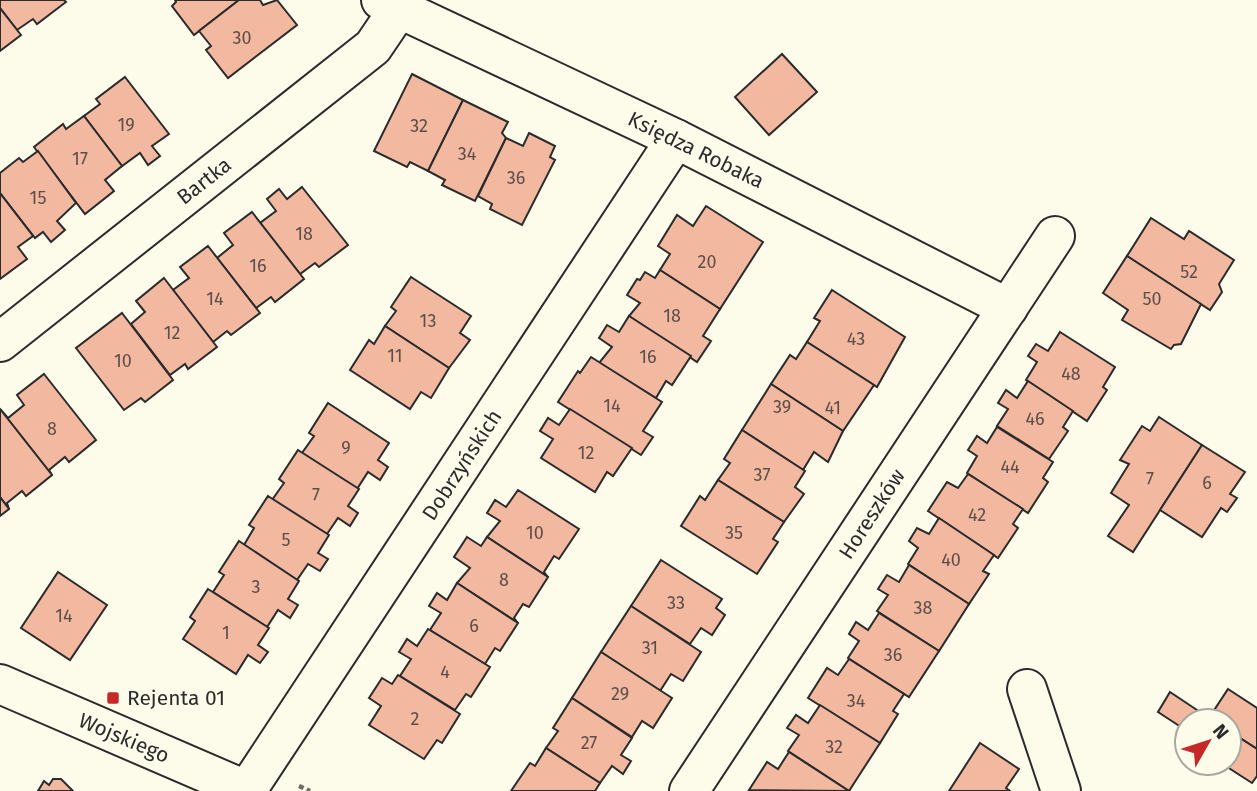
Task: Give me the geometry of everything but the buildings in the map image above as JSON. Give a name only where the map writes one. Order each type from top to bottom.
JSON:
[{"type":"street","name":"Księdza Robaka","points":[[389,5],[676,139],[1008,308]]},
{"type":"street","name":"Bartka","points":[[0,342],[373,47],[389,5]]},
{"type":"street","name":"Dobrzyńskich","points":[[248,791],[676,139]]},
{"type":"street","name":"Horeszków","points":[[689,791],[1055,236]]},
{"type":"street","name":"Wojskiego","points":[[0,684],[248,791]]},
{"type":"street","points":[[1027,689],[1061,791]]},
{"type":"place","name":"Rejenta 01","points":[[113,698]]}]
